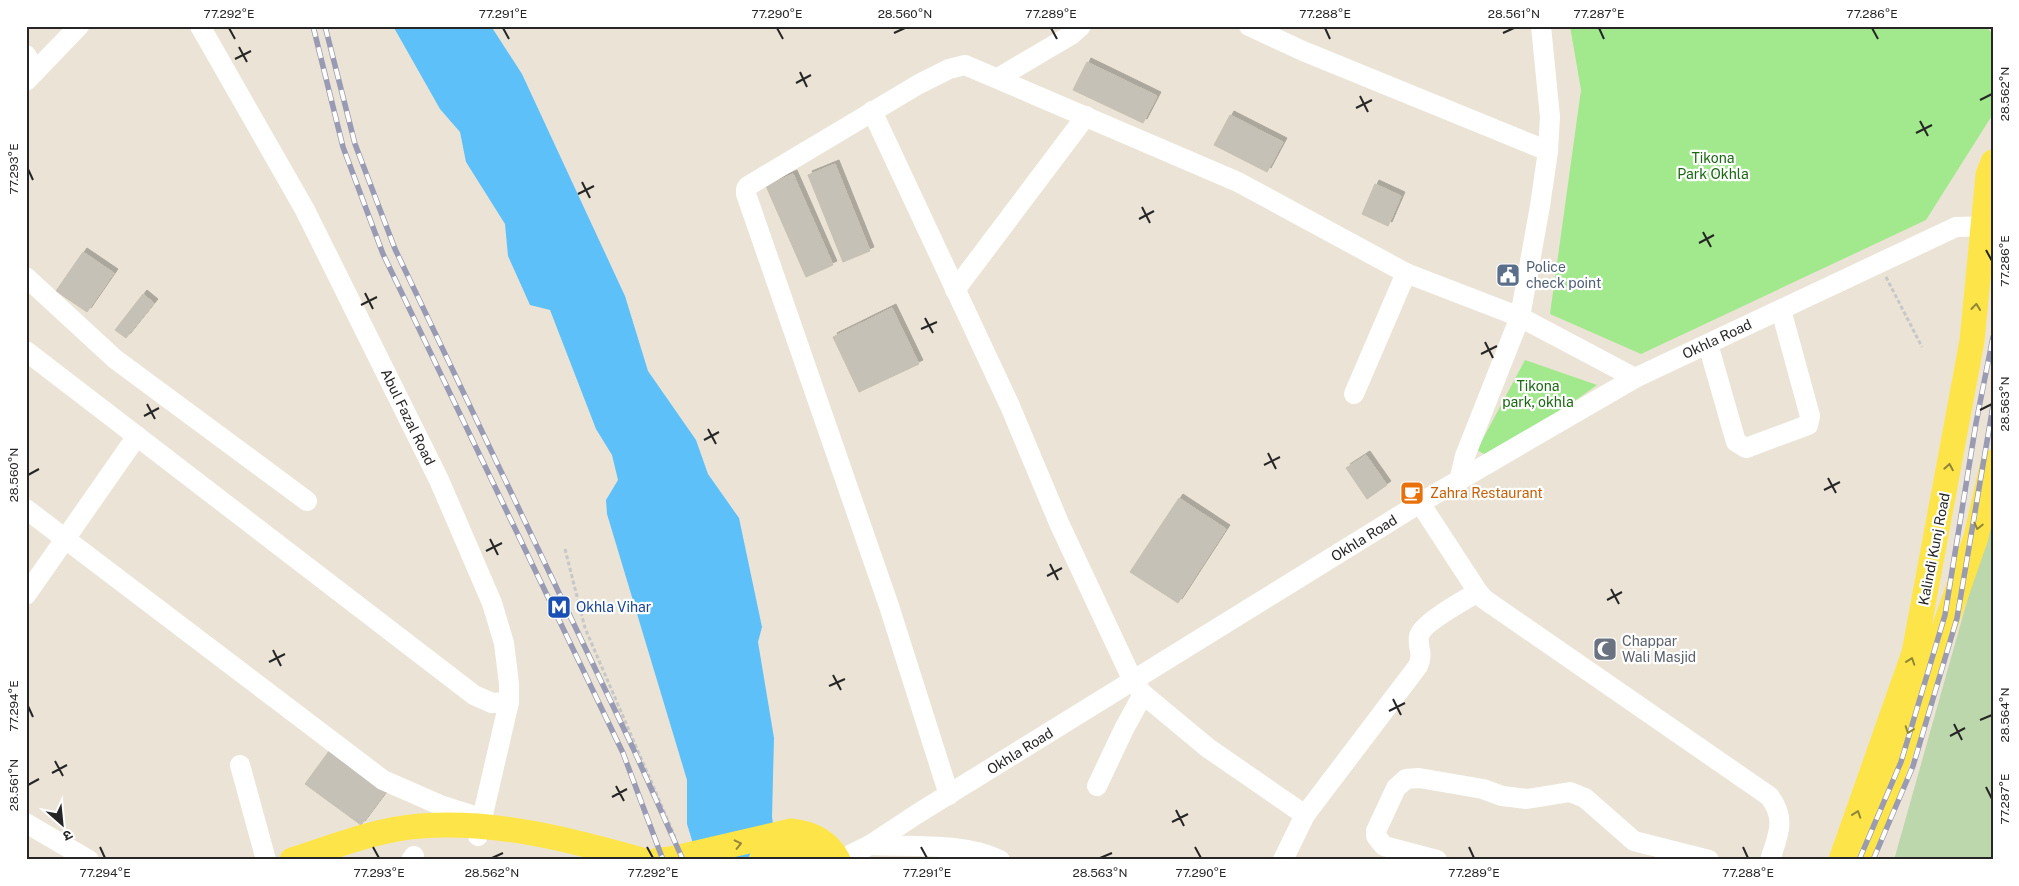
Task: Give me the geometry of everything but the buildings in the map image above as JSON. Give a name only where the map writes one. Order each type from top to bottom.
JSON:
[{"type":"main road","name":"Kalindi Kunj Road","points":[[1841,860],[1914,653],[1972,341],[1988,227],[1988,176],[1993,162]]},
{"type":"main road","name":"Kalindi Kunj Road","points":[[1863,860],[1976,537],[1993,462]]},
{"type":"main road","points":[[292,860],[350,842],[404,829],[428,826],[479,826],[574,852],[642,860]]},
{"type":"main road","points":[[336,860],[415,838],[479,826]]},
{"type":"main road","points":[[761,860],[792,842],[803,832],[824,842],[833,850],[839,860]]},
{"type":"main road","points":[[658,860],[792,842],[822,860]]},
{"type":"street","points":[[29,69],[79,26]]},
{"type":"street","name":"Abul Fazal Road","points":[[200,26],[305,210],[439,480],[492,602],[504,643],[509,684],[509,702],[494,771],[479,826]]},
{"type":"street","points":[[998,78],[1071,35],[1081,26]]},
{"type":"street","points":[[1249,26],[1304,51],[1548,151]]},
{"type":"street","points":[[1459,480],[1465,456],[1520,317],[1548,151],[1550,117],[1540,26]]},
{"type":"street","points":[[949,795],[889,606],[746,191],[748,186],[918,84],[958,66],[972,66],[1238,182],[1406,273],[1520,317],[1635,378]]},
{"type":"street","points":[[872,111],[1010,406],[1059,523],[1138,688],[1208,748],[1305,816]]},
{"type":"street","points":[[955,290],[1086,116]]},
{"type":"street","name":"Okhla Road","points":[[839,860],[870,845],[949,795],[1138,688],[1420,503],[1635,378],[1956,227],[1988,227]]},
{"type":"street","points":[[1354,394],[1406,273]]},
{"type":"street","points":[[26,277],[115,359],[307,500]]},
{"type":"street","points":[[1708,344],[1736,442],[1746,448],[1808,425],[1810,416],[1781,310]]},
{"type":"street","points":[[26,351],[474,695],[492,703],[509,702]]},
{"type":"street","points":[[26,595],[137,436]]},
{"type":"street","points":[[1420,503],[1478,592],[1500,611],[1769,796],[1781,819],[1781,826],[1770,860]]},
{"type":"street","points":[[26,509],[383,780],[440,805],[479,826]]},
{"type":"street","points":[[1283,860],[1305,816],[1418,666],[1421,656],[1419,640],[1421,631],[1478,592]]},
{"type":"street","points":[[1097,786],[1124,729],[1138,688]]},
{"type":"street","points":[[240,766],[266,860]]},
{"type":"street","points":[[1437,860],[1384,846],[1376,836],[1376,832],[1396,788],[1406,779],[1419,778],[1483,789],[1502,796],[1528,799],[1570,792],[1584,798],[1634,841],[1709,860]]},
{"type":"street","points":[[26,822],[89,860]]},
{"type":"street","points":[[870,845],[916,853],[947,848],[978,852],[1000,860]]},
{"type":"path","points":[[1878,264],[1922,347]]},
{"type":"path","points":[[565,550],[585,628],[687,856]]},
{"type":"green space","name":"Tikona Park Okhla","points":[[1570,26],[1985,26],[1993,34],[1993,114],[1926,220],[1641,354],[1550,314],[1581,90]]},
{"type":"green space","name":"Tikona park, okhla","points":[[1525,360],[1597,385],[1493,459],[1477,450]]},
{"type":"green space","points":[[1993,509],[1993,860],[1894,860]]},
{"type":"water","points":[[393,26],[491,26],[522,74],[625,296],[648,371],[696,440],[708,474],[739,518],[762,627],[758,642],[774,738],[772,817],[778,860],[698,860],[687,824],[687,780],[607,514],[606,500],[618,480],[612,455],[596,429],[550,310],[530,305],[508,256],[505,224],[466,162],[460,132],[440,109]]},
{"type":"railway","points":[[313,26],[343,147],[383,254],[623,753],[663,860]]},
{"type":"railway","points":[[325,26],[355,144],[395,249],[633,748],[683,860]]},
{"type":"railway","points":[[1859,860],[1901,762],[1945,615],[1976,423],[1993,337]]},
{"type":"railway","points":[[1873,860],[1913,766],[1957,618],[1993,406]]},
{"type":"place","name":"Police check point","points":[[1508,275]]},
{"type":"place","name":"Zahra Restaurant","points":[[1412,493]]},
{"type":"place","name":"Okhla Vihar","points":[[559,607]]},
{"type":"place","name":"Chappar Wali Masjid","points":[[1605,649]]}]
